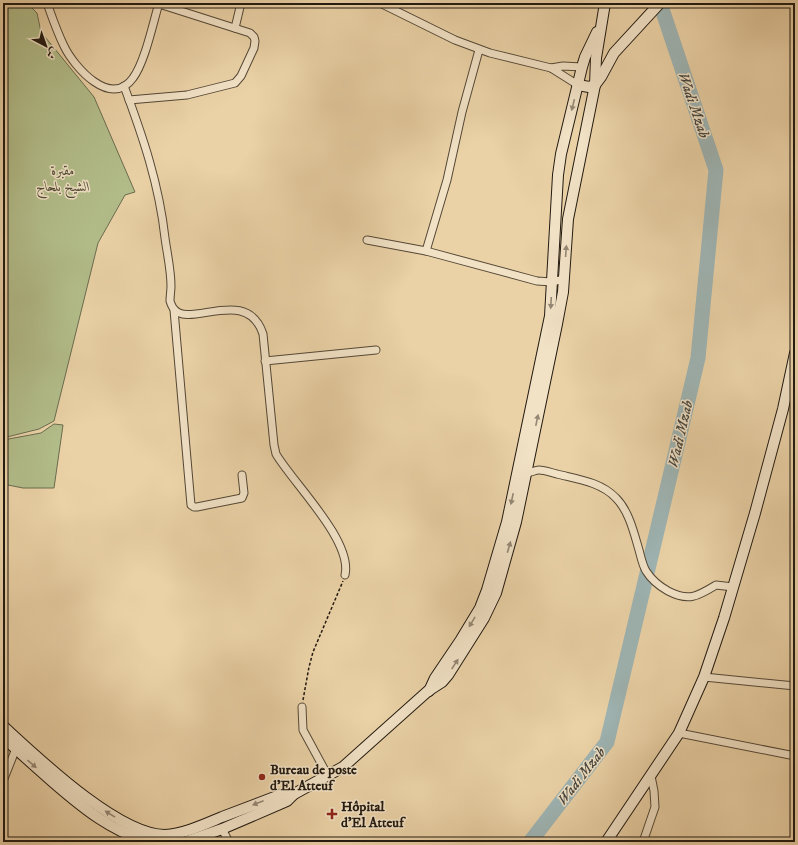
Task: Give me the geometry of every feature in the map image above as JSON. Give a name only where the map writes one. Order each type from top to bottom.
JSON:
[{"type":"main road","points":[[129,835],[150,833],[165,835],[210,828],[222,829],[287,801],[294,794],[328,776],[350,761],[428,692],[442,682],[448,675],[488,610],[498,584],[514,530],[522,473],[558,324],[564,279],[568,219],[595,85],[595,63],[605,3]]},
{"type":"main road","points":[[578,85],[589,87],[595,85],[617,51],[660,3]]},
{"type":"main road","points":[[525,460],[549,326],[559,165],[582,67],[587,52],[602,21]]},
{"type":"main road","points":[[582,67],[595,63],[617,51]]},
{"type":"main road","points":[[555,218],[568,219]]},
{"type":"main road","points":[[606,842],[680,733],[704,677],[755,513],[783,409],[795,353]]},
{"type":"main road","points":[[3,726],[17,745],[82,807],[104,822],[129,835],[150,842]]},
{"type":"main road","points":[[3,738],[17,745]]},
{"type":"main road","points":[[185,842],[210,828],[285,793],[294,794]]},
{"type":"street","points":[[47,3],[64,47],[88,77],[103,87],[111,89],[124,86],[133,78],[139,66],[159,4],[250,33],[254,37],[254,48],[241,76],[236,83],[187,95],[129,100]]},
{"type":"street","points":[[235,28],[241,3]]},
{"type":"street","points":[[380,3],[455,40],[479,50],[551,68],[578,85]]},
{"type":"street","points":[[426,251],[447,180],[462,112],[479,50]]},
{"type":"street","points":[[551,68],[563,66],[582,67]]},
{"type":"street","points":[[124,86],[155,176],[165,235],[171,286],[170,299],[174,310],[191,505],[197,507],[242,498],[244,493],[242,475]]},
{"type":"street","points":[[367,240],[426,251],[537,281],[552,282],[564,279]]},
{"type":"street","points":[[174,310],[183,315],[228,310],[243,312],[258,322],[263,334],[276,454],[310,499],[332,534],[344,557],[346,567],[345,575]]},
{"type":"street","points":[[265,361],[376,350]]},
{"type":"street","points":[[525,460],[534,464],[538,470]]},
{"type":"street","points":[[522,473],[538,470],[590,482],[606,490],[616,498],[631,523],[646,571],[652,579],[671,592],[687,597],[705,593],[716,585],[733,587]]},
{"type":"street","points":[[704,677],[795,686]]},
{"type":"street","points":[[302,708],[303,730],[328,776]]},
{"type":"street","points":[[680,733],[795,756]]},
{"type":"street","points":[[3,781],[17,745]]},
{"type":"street","points":[[643,842],[655,808],[651,776]]},
{"type":"street","points":[[222,829],[229,842]]},
{"type":"path","points":[[302,708],[313,652],[345,575]]},
{"type":"green space","name":"مقبرة الشيخ بلحاج","points":[[3,3],[27,3],[37,13],[41,32],[94,97],[135,192],[125,195],[98,243],[54,421],[39,429],[3,438]]},
{"type":"green space","points":[[54,424],[63,425],[54,488],[23,488],[3,484],[3,440],[41,433]]},
{"type":"waterway","name":"Wadi Mzab","points":[[530,842],[607,742],[698,358],[716,170],[660,3]]},
{"type":"place","name":"Bureau de poste d'El Atteuf","points":[[262,777]]},
{"type":"place","name":"Hôpital d'El Atteuf","points":[[332,814]]}]
